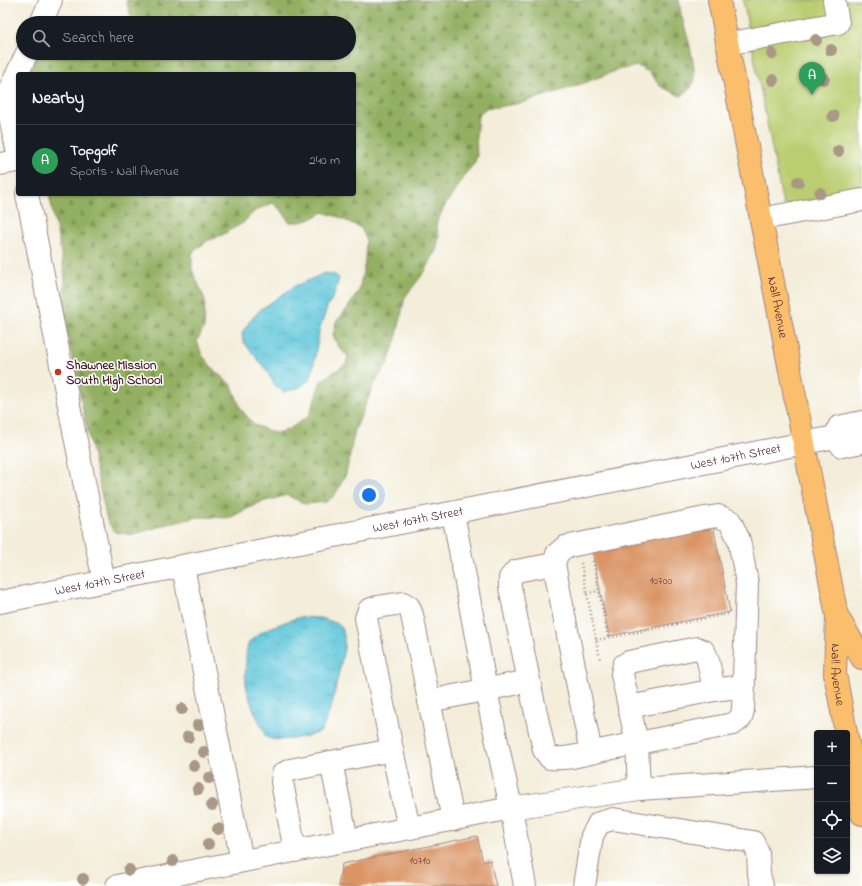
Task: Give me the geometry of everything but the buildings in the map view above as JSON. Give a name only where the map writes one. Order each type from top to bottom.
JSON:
[{"type":"main road","name":"Nall Avenue","points":[[719,0],[837,616],[835,674],[845,730]]},
{"type":"main road","name":"Nall Avenue","points":[[837,616],[862,658]]},
{"type":"main road","points":[[851,775],[862,814]]},
{"type":"street","points":[[44,16],[52,0]]},
{"type":"street","points":[[728,44],[838,23],[834,0]]},
{"type":"street","points":[[18,72],[24,60]]},
{"type":"street","points":[[16,76],[4,107],[16,146]]},
{"type":"street","points":[[0,164],[16,161]]},
{"type":"street","points":[[26,196],[104,582]]},
{"type":"street","points":[[761,219],[862,200]]},
{"type":"street","points":[[862,422],[839,427],[835,437],[842,446],[862,442]]},
{"type":"street","name":"West 107th Street","points":[[0,602],[835,437]]},
{"type":"street","points":[[453,513],[525,886]]},
{"type":"street","points":[[554,564],[516,571],[510,578],[510,588],[544,750],[550,758],[560,759],[590,753],[637,743],[733,724],[741,718],[743,710],[747,583],[740,540],[730,521],[718,516],[565,547],[557,554],[554,564],[590,753]]},
{"type":"street","points":[[183,566],[242,861]]},
{"type":"street","points":[[409,828],[366,618],[369,610],[377,607],[403,603],[409,607],[412,615],[453,820]]},
{"type":"street","points":[[639,790],[637,743],[622,674],[624,665],[629,662],[697,648],[704,651],[708,660],[714,690]]},
{"type":"street","points":[[429,701],[529,681]]},
{"type":"street","points":[[629,707],[714,690],[744,686]]},
{"type":"street","points":[[295,851],[282,782],[283,774],[290,770],[392,750]]},
{"type":"street","points":[[331,762],[347,840]]},
{"type":"street","points":[[117,886],[171,881],[242,861],[511,808],[639,790],[814,777]]},
{"type":"street","points":[[584,886],[592,836],[599,823],[613,819],[753,842],[758,853],[759,874],[762,886]]},
{"type":"path","points":[[592,556],[608,638]]},
{"type":"path","points":[[580,558],[600,659]]},
{"type":"path","points":[[587,593],[599,591]]},
{"type":"path","points":[[596,640],[728,614]]},
{"type":"green space","points":[[126,0],[679,0],[681,14],[690,46],[695,80],[690,89],[681,96],[660,86],[649,72],[637,66],[618,70],[576,86],[521,103],[485,109],[478,116],[476,136],[477,156],[474,164],[464,175],[444,207],[436,224],[439,237],[436,251],[426,270],[405,297],[397,335],[389,361],[374,384],[355,430],[346,474],[335,495],[326,502],[305,504],[287,495],[261,502],[229,518],[199,517],[168,524],[132,535],[115,532],[107,521],[63,317],[65,277],[49,196],[356,196],[356,72],[29,72],[35,60],[356,60],[356,16],[131,16]],"holes":[[[273,203],[283,212],[289,222],[307,220],[323,212],[339,217],[361,228],[366,239],[365,262],[359,291],[336,322],[333,335],[340,349],[348,356],[346,364],[321,381],[309,416],[288,430],[275,433],[254,425],[241,409],[232,386],[215,371],[202,355],[197,341],[204,328],[205,300],[192,269],[192,253],[207,241],[222,235],[243,223],[256,210]]]},
{"type":"green space","points":[[743,0],[862,0],[862,190],[783,205]]},
{"type":"water","points":[[325,273],[334,274],[339,278],[334,296],[327,307],[319,332],[310,380],[298,388],[284,392],[275,386],[267,371],[243,341],[242,333],[261,309],[295,286]]},
{"type":"water","points":[[301,617],[320,618],[339,624],[344,635],[344,649],[332,704],[320,732],[284,740],[270,738],[264,736],[265,733],[254,711],[247,689],[245,672],[247,647],[253,638],[266,630]]},
{"type":"place","name":"Topgolf","points":[[812,95]]},
{"type":"place","name":"Shawnee Mission South High School","points":[[58,372]]}]
